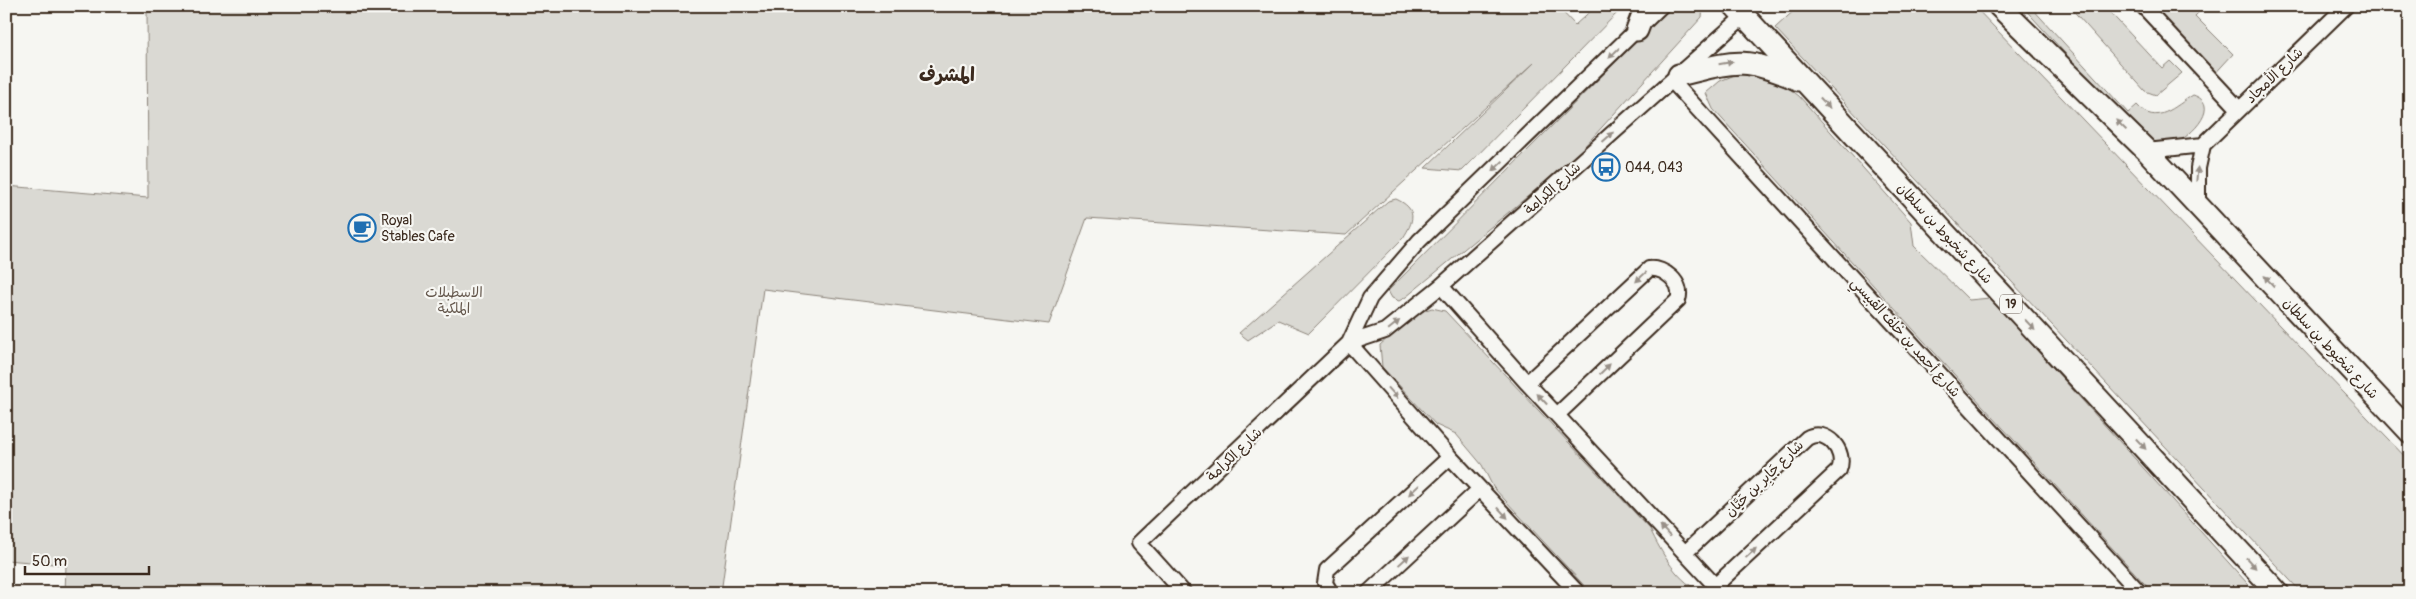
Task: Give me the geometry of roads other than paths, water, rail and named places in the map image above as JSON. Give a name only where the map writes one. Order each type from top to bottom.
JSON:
[{"type":"main road","points":[[1637,30],[1646,6]]},
{"type":"main road","name":"شارع شخبوط بن سلطان","points":[[1999,6],[2147,151],[2410,432]]},
{"type":"main road","name":"شارع شخبوط بن سلطان","points":[[1739,11],[2278,593]]},
{"type":"main road","points":[[1676,78],[1726,63],[1744,62],[1765,66],[1806,83]]},
{"type":"street","name":"شارع الكرامة","points":[[1184,593],[1139,544],[1349,343],[1370,298],[1419,241],[1661,6]]},
{"type":"street","points":[[2143,6],[2240,109]]},
{"type":"street","name":"شارع الأمجاد","points":[[2203,145],[2346,6]]},
{"type":"street","name":"شارع الكرامة","points":[[1349,343],[1385,331],[1441,286],[1676,78],[1739,11]]},
{"type":"street","name":"شارع أحمد بن خلف القبيسي","points":[[1676,78],[2140,593]]},
{"type":"street","points":[[2147,151],[2203,145],[2198,168],[2198,204]]},
{"type":"street","points":[[1527,383],[1649,269],[1657,268],[1664,270],[1678,285],[1680,293],[1678,300],[1557,414]]},
{"type":"street","name":"شارع جَابِر بن حَيَّان","points":[[1441,286],[1527,383],[1718,589],[1839,470],[1842,461],[1840,452],[1824,435],[1814,434],[1807,438],[1685,553]]},
{"type":"street","points":[[1349,343],[1480,489],[1578,593]]},
{"type":"street","points":[[1331,593],[1325,583],[1327,570],[1450,456]]},
{"type":"street","points":[[1368,593],[1480,489]]},
{"type":"place","name":"044, 043","points":[[1606,167]]},
{"type":"place","name":"Royal Stables Cafe","points":[[362,228]]},
{"type":"district","name":"المشرف","points":[[947,74]]},
{"type":"park label","name":"الاسطبلات الملكية","points":[[454,300]]}]
